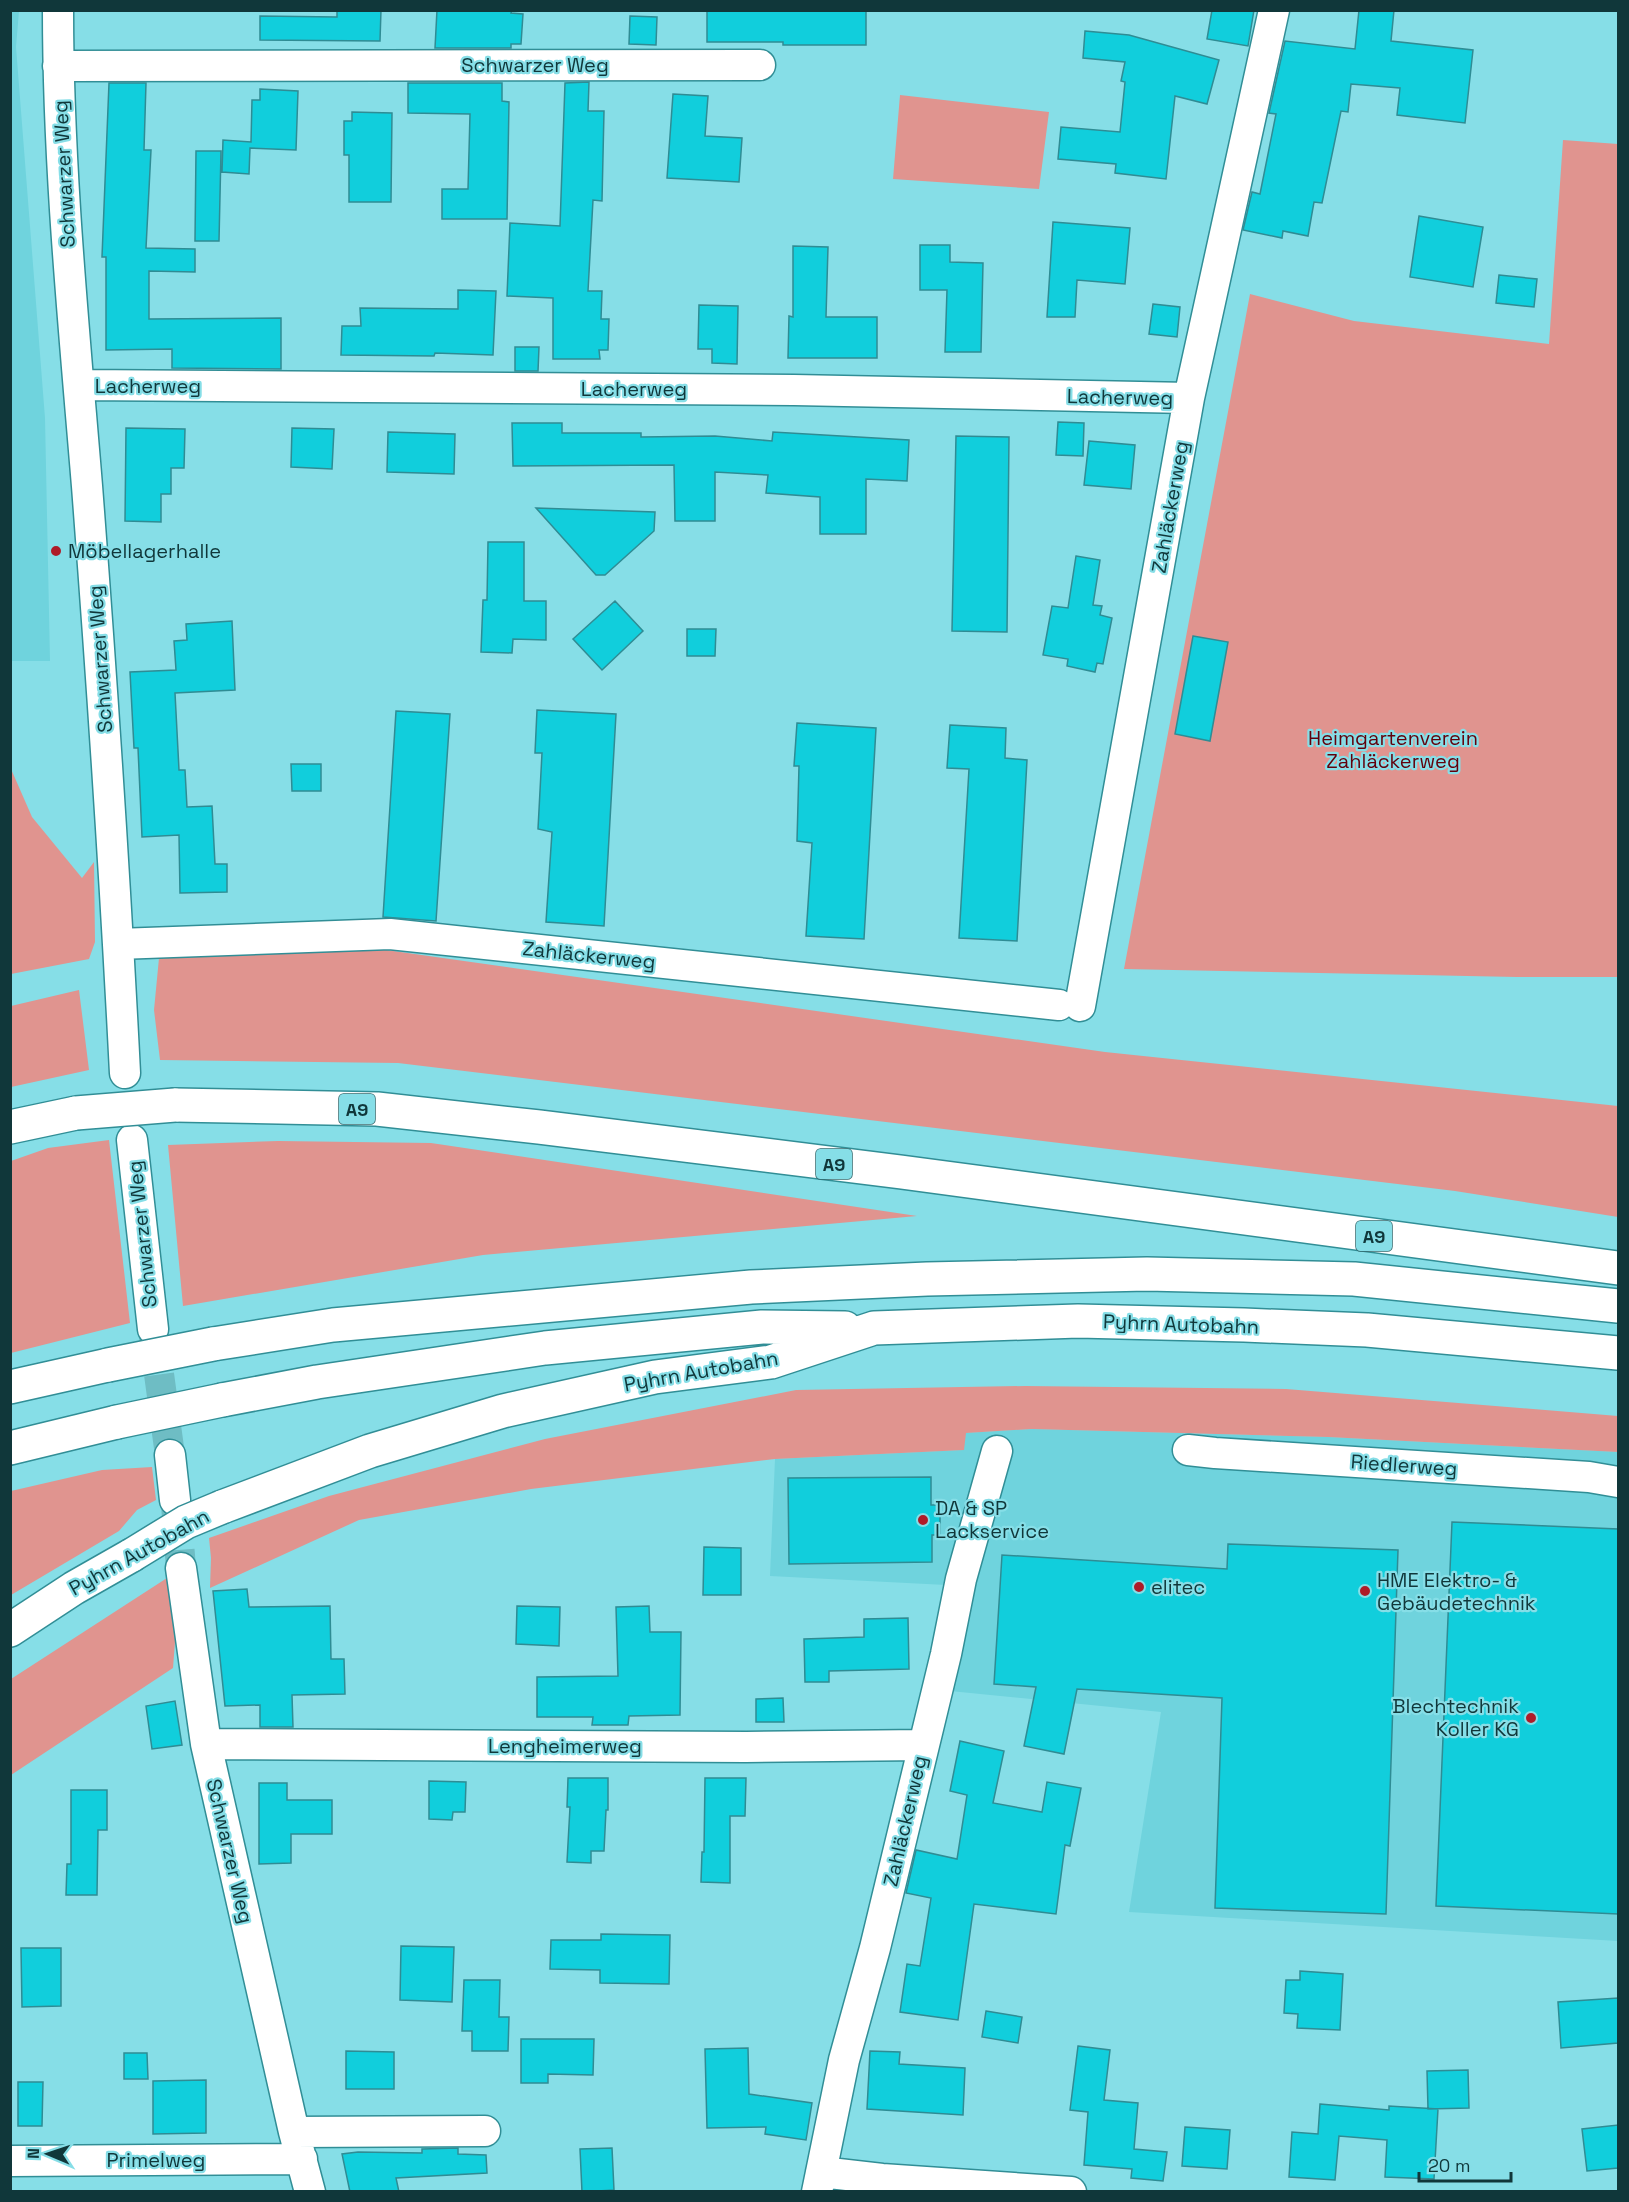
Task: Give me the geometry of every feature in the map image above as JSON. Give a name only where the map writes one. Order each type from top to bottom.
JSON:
[{"type":"highway","name":"A9","points":[[10,1127],[76,1113],[175,1106],[377,1109],[538,1126],[901,1172],[1618,1268]]},
{"type":"highway","points":[[10,1387],[213,1344],[333,1325],[739,1288],[927,1279],[1147,1274],[1354,1279],[1618,1306]]},
{"type":"highway","name":"Pyhrn Autobahn","points":[[10,1630],[74,1588],[186,1522],[370,1451],[503,1410],[655,1377],[771,1362],[874,1328],[1078,1321],[1244,1325],[1367,1330],[1618,1353]]},
{"type":"highway","points":[[10,1448],[117,1422],[317,1382],[545,1348],[762,1327],[874,1328]]},
{"type":"street","name":"Schwarzer Weg","points":[[58,10],[58,66],[68,247],[102,683],[125,1072]]},
{"type":"street","name":"Zahläckerweg","points":[[118,944],[390,934],[1069,1005],[1189,398],[1274,10]]},
{"type":"street","name":"Schwarzer Weg","points":[[58,66],[760,65]]},
{"type":"street","name":"Lacherweg","points":[[79,386],[794,390],[1189,398]]},
{"type":"street","name":"Schwarzer Weg","points":[[132,1140],[153,1329]]},
{"type":"street","name":"Riedlerweg","points":[[1188,1450],[1568,1476],[1618,1482]]},
{"type":"street","name":"Zahläckerweg","points":[[819,2182],[844,2060],[875,1948],[946,1654],[961,1579],[997,1451]]},
{"type":"street","points":[[170,1455],[176,1500]]},
{"type":"street","name":"Schwarzer Weg","points":[[181,1568],[206,1744],[310,2192]]},
{"type":"street","name":"Lengheimerweg","points":[[206,1744],[734,1747],[923,1745]]},
{"type":"street","points":[[298,2146],[484,2131]]},
{"type":"street","name":"Primelweg","points":[[10,2161],[298,2146]]},
{"type":"street","points":[[819,2182],[882,2179],[1071,2192]]},
{"type":"shaded area","points":[[10,11],[19,11],[16,47],[45,418],[50,661],[11,661]]},
{"type":"shaded area","points":[[1032,1429],[1328,1437],[1618,1452],[1618,1941],[1129,1912],[1161,1712],[930,1689],[946,1585],[770,1576],[775,1459],[963,1450],[965,1433]]},
{"type":"green space","points":[[900,95],[1049,112],[1039,189],[893,179]]},
{"type":"green space","name":"Heimgartenverein Zahläckerweg","points":[[1563,140],[1618,144],[1618,977],[1124,969],[1250,294],[1354,321],[1549,344]]},
{"type":"green space","points":[[11,769],[32,817],[82,878],[94,862],[95,942],[89,959],[11,974]]},
{"type":"green space","points":[[365,947],[1105,1052],[1618,1106],[1618,1217],[1455,1191],[398,1063],[160,1060],[154,1010],[159,958]]},
{"type":"green space","points":[[79,990],[89,1070],[11,1087],[11,1006]]},
{"type":"green space","points":[[109,1140],[130,1323],[11,1353],[11,1161],[48,1148]]},
{"type":"green space","points":[[278,1141],[431,1143],[917,1216],[483,1255],[183,1306],[168,1145]]},
{"type":"green space","points":[[1025,1386],[1286,1389],[1618,1416],[1618,1452],[1328,1437],[1032,1429],[966,1433],[964,1450],[775,1459],[531,1489],[359,1520],[210,1588],[209,1538],[329,1496],[545,1439],[796,1390]]},
{"type":"green space","points":[[152,1467],[156,1500],[137,1510],[119,1531],[11,1595],[11,1491],[102,1470]]},
{"type":"green space","points":[[167,1578],[176,1629],[173,1668],[11,1775],[11,1679]]},
{"type":"building","points":[[337,10],[381,10],[380,41],[260,40],[260,16],[337,17]]},
{"type":"building","points":[[437,10],[512,10],[511,13],[523,14],[521,44],[511,44],[511,48],[435,48]]},
{"type":"building","points":[[707,10],[866,10],[866,45],[707,42]]},
{"type":"building","points":[[1212,10],[1254,10],[1248,46],[1207,39]]},
{"type":"building","points":[[1359,10],[1394,10],[1391,41],[1473,50],[1465,123],[1397,115],[1400,88],[1351,84],[1348,112],[1341,111],[1322,203],[1314,202],[1308,236],[1283,231],[1282,238],[1243,230],[1252,192],[1260,194],[1276,114],[1269,113],[1285,41],[1355,49]]},
{"type":"building","points":[[630,16],[657,17],[656,45],[629,44]]},
{"type":"building","points":[[1085,31],[1129,35],[1219,60],[1207,104],[1175,96],[1166,179],[1115,173],[1116,164],[1058,159],[1061,127],[1120,132],[1125,82],[1121,81],[1125,62],[1083,58]]},
{"type":"building","points":[[589,82],[588,111],[604,111],[602,201],[593,200],[588,291],[602,291],[601,319],[609,319],[608,350],[599,350],[600,359],[553,359],[553,298],[507,296],[510,223],[560,226],[565,83]]},
{"type":"building","points":[[109,83],[146,83],[144,150],[151,150],[146,248],[195,249],[195,272],[149,271],[149,319],[281,318],[281,369],[172,368],[172,349],[106,350],[106,257],[102,257]]},
{"type":"building","points":[[408,83],[502,83],[502,101],[509,102],[507,219],[442,219],[442,189],[468,189],[470,114],[408,113]]},
{"type":"building","points":[[260,89],[298,91],[296,150],[250,148],[249,174],[222,172],[223,140],[251,142],[252,100],[260,100]]},
{"type":"building","points":[[673,94],[708,96],[705,136],[742,138],[739,182],[667,178]]},
{"type":"building","points":[[352,112],[392,113],[391,202],[349,202],[349,155],[344,155],[344,121],[352,121]]},
{"type":"building","points":[[196,151],[221,151],[219,241],[195,241]]},
{"type":"building","points":[[1419,216],[1483,227],[1473,287],[1410,277]]},
{"type":"building","points":[[1053,222],[1130,228],[1125,284],[1077,280],[1075,317],[1047,317]]},
{"type":"building","points":[[920,245],[950,245],[950,262],[983,263],[981,352],[945,352],[947,290],[920,290]]},
{"type":"building","points":[[793,246],[828,247],[826,317],[877,317],[877,358],[788,358],[789,316],[793,317]]},
{"type":"building","points":[[1499,275],[1537,279],[1534,307],[1496,303]]},
{"type":"building","points":[[458,290],[496,291],[493,355],[435,353],[434,356],[341,355],[342,326],[361,326],[360,308],[458,309]]},
{"type":"building","points":[[1153,304],[1180,307],[1177,337],[1149,334]]},
{"type":"building","points":[[699,305],[738,306],[737,364],[712,363],[712,349],[698,349]]},
{"type":"building","points":[[515,347],[539,347],[538,371],[515,371]]},
{"type":"building","points":[[1058,422],[1084,423],[1083,456],[1056,455]]},
{"type":"building","points":[[512,423],[562,423],[562,433],[641,433],[641,437],[715,436],[772,441],[773,432],[909,440],[907,481],[866,479],[866,534],[820,534],[820,497],[766,493],[768,475],[715,472],[715,521],[675,521],[674,465],[513,466]]},
{"type":"building","points":[[126,428],[185,429],[184,468],[171,468],[171,494],[161,494],[161,522],[125,521]]},
{"type":"building","points":[[292,428],[334,429],[332,469],[291,467]]},
{"type":"building","points":[[388,432],[455,434],[454,474],[387,472]]},
{"type":"building","points":[[956,436],[1009,437],[1007,632],[952,631]]},
{"type":"building","points":[[1089,441],[1135,445],[1131,489],[1084,485]]},
{"type":"building","points":[[536,508],[655,512],[654,531],[605,575],[596,575]]},
{"type":"building","points":[[488,542],[524,542],[524,601],[546,601],[546,640],[513,639],[512,653],[481,652],[483,600],[487,600]]},
{"type":"building","points":[[1076,556],[1100,560],[1093,605],[1102,606],[1100,615],[1112,618],[1103,664],[1097,663],[1095,672],[1067,666],[1068,659],[1043,655],[1052,606],[1068,608]]},
{"type":"building","points":[[615,601],[643,631],[602,670],[573,639]]},
{"type":"building","points":[[232,621],[235,690],[175,693],[179,770],[185,770],[187,807],[212,806],[215,864],[227,864],[227,892],[180,893],[179,835],[142,837],[138,748],[134,748],[130,672],[176,670],[174,641],[187,640],[186,624]]},
{"type":"building","points":[[687,629],[716,629],[715,656],[687,656]]},
{"type":"building","points":[[1193,636],[1228,642],[1210,741],[1175,734]]},
{"type":"building","points":[[537,710],[616,714],[604,926],[546,922],[552,832],[538,829],[542,753],[535,753]]},
{"type":"building","points":[[396,711],[450,714],[436,921],[383,917]]},
{"type":"building","points":[[797,723],[876,728],[864,939],[806,936],[812,843],[797,841],[799,766],[794,766]]},
{"type":"building","points":[[950,725],[1006,728],[1005,758],[1027,760],[1017,941],[959,938],[969,769],[947,768]]},
{"type":"building","points":[[291,764],[321,764],[321,791],[292,791]]},
{"type":"building","points":[[931,1477],[931,1505],[940,1505],[940,1535],[932,1535],[932,1562],[789,1564],[788,1478]]},
{"type":"building","name":"Blechtechnik Koller KG","points":[[1452,1522],[1618,1529],[1618,1914],[1436,1906]]},
{"type":"building","points":[[1228,1544],[1398,1550],[1386,1914],[1215,1908],[1222,1698],[1077,1689],[1064,1754],[1024,1746],[1036,1687],[994,1684],[1002,1555],[1227,1569]]},
{"type":"building","points":[[704,1547],[741,1548],[741,1595],[703,1595]]},
{"type":"building","points":[[247,1589],[249,1607],[330,1606],[331,1659],[344,1659],[345,1694],[292,1695],[293,1727],[260,1727],[260,1705],[225,1706],[213,1591]]},
{"type":"building","points":[[517,1606],[560,1607],[559,1646],[516,1644]]},
{"type":"building","points":[[649,1606],[650,1632],[681,1632],[680,1715],[629,1716],[628,1725],[592,1725],[593,1717],[537,1717],[537,1677],[618,1676],[616,1607]]},
{"type":"building","points":[[908,1618],[909,1669],[829,1671],[829,1682],[805,1682],[804,1639],[864,1637],[864,1619]]},
{"type":"building","points":[[783,1698],[784,1722],[756,1722],[756,1699]]},
{"type":"building","points":[[175,1701],[182,1745],[152,1749],[146,1706]]},
{"type":"building","points":[[960,1741],[1004,1751],[993,1803],[1042,1812],[1047,1782],[1081,1788],[1070,1846],[1065,1845],[1056,1914],[974,1904],[958,2020],[900,2012],[907,1964],[920,1966],[931,1898],[906,1893],[916,1850],[957,1859],[967,1795],[950,1791]]},
{"type":"building","points":[[568,1778],[608,1778],[604,1851],[591,1851],[591,1863],[567,1862],[570,1807],[567,1807]]},
{"type":"building","points":[[705,1778],[746,1778],[745,1816],[730,1816],[730,1883],[701,1882],[702,1852],[704,1852]]},
{"type":"building","points":[[429,1781],[466,1782],[465,1812],[453,1812],[452,1820],[429,1819]]},
{"type":"building","points":[[259,1783],[287,1783],[287,1800],[332,1800],[332,1834],[291,1834],[291,1863],[259,1864]]},
{"type":"building","points":[[71,1790],[107,1790],[107,1830],[98,1830],[97,1895],[66,1895],[67,1864],[71,1864]]},
{"type":"building","points":[[601,1934],[670,1935],[669,1984],[600,1983],[600,1970],[550,1969],[551,1940],[601,1940]]},
{"type":"building","points":[[401,1946],[454,1947],[452,2002],[400,2000]]},
{"type":"building","points":[[21,1948],[61,1948],[61,2006],[22,2007]]},
{"type":"building","points":[[1300,1971],[1343,1974],[1340,2030],[1297,2028],[1298,2014],[1284,2013],[1286,1980],[1300,1980]]},
{"type":"building","points":[[464,1980],[500,1980],[499,2017],[509,2017],[508,2051],[472,2051],[472,2031],[462,2031]]},
{"type":"building","points":[[1618,1998],[1618,2043],[1561,2048],[1558,2002]]},
{"type":"building","points":[[986,2011],[1022,2017],[1018,2043],[982,2037]]},
{"type":"building","points":[[521,2039],[594,2039],[593,2075],[548,2074],[548,2083],[521,2083]]},
{"type":"building","points":[[1078,2046],[1110,2050],[1104,2100],[1138,2103],[1134,2149],[1167,2152],[1163,2181],[1131,2178],[1132,2169],[1084,2165],[1088,2112],[1070,2110]]},
{"type":"building","points":[[748,2048],[749,2094],[812,2103],[806,2140],[765,2134],[766,2127],[707,2128],[705,2049]]},
{"type":"building","points":[[346,2051],[394,2052],[394,2089],[346,2089]]},
{"type":"building","points":[[870,2051],[900,2052],[899,2064],[965,2068],[963,2115],[867,2109]]},
{"type":"building","points":[[124,2053],[147,2053],[148,2079],[124,2079]]},
{"type":"building","points":[[1468,2070],[1469,2108],[1428,2109],[1427,2071]]},
{"type":"building","points":[[206,2080],[206,2133],[153,2134],[153,2081]]},
{"type":"building","points":[[18,2082],[43,2082],[42,2126],[18,2126]]},
{"type":"building","points":[[1320,2104],[1389,2110],[1389,2106],[1438,2109],[1434,2179],[1385,2177],[1387,2140],[1339,2136],[1335,2180],[1289,2177],[1292,2132],[1318,2134]]},
{"type":"building","points":[[1618,2125],[1618,2168],[1587,2171],[1582,2129]]},
{"type":"building","points":[[1185,2127],[1230,2130],[1227,2169],[1182,2166]]},
{"type":"building","points":[[458,2148],[458,2154],[486,2155],[487,2173],[396,2178],[399,2192],[350,2192],[342,2154],[422,2153],[422,2149]]},
{"type":"building","points":[[612,2148],[614,2190],[582,2192],[580,2149]]},
{"type":"tunnel","points":[[153,1330],[170,1455]]},
{"type":"tunnel","points":[[176,1505],[181,1568]]},
{"type":"place","name":"Möbellagerhalle","points":[[56,551]]},
{"type":"place","name":"DA & SP Lackservice","points":[[923,1520]]},
{"type":"place","name":"elitec","points":[[1139,1587]]},
{"type":"place","name":"HME Elektro- & Gebäudetechnik","points":[[1365,1591]]},
{"type":"place","name":"Blechtechnik Koller KG","points":[[1531,1718]]}]
